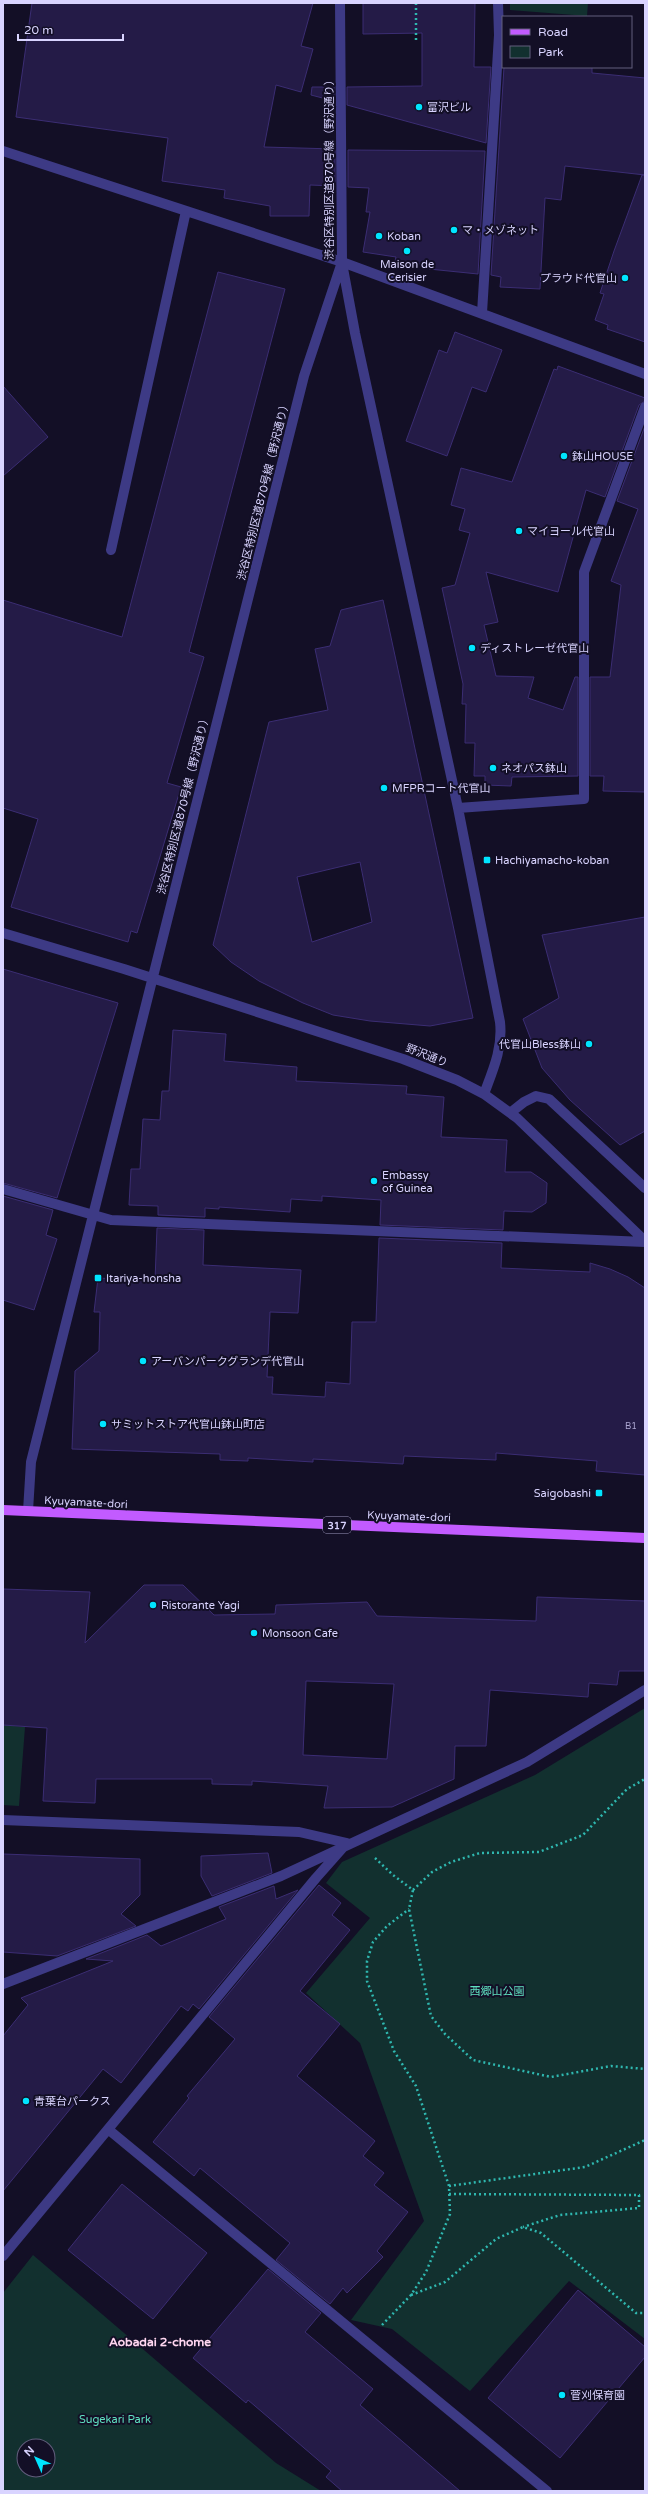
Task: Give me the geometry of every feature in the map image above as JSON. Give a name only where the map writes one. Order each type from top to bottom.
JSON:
[{"type":"main road","name":"317","points":[[3,1510],[28,1511]]},
{"type":"main road","name":"Kyuyamate-dori","points":[[28,1511],[645,1538]]},
{"type":"street","name":"渋谷区特別区道870号線（野沢通り）","points":[[28,1511],[31,1462],[151,978],[304,376],[342,262],[340,3]]},
{"type":"street","points":[[482,313],[499,34],[498,3]]},
{"type":"street","points":[[3,151],[342,262],[645,374]]},
{"type":"street","points":[[111,550],[186,211]]},
{"type":"street","points":[[342,262],[355,333],[458,808],[501,1033],[499,1054],[484,1094]]},
{"type":"street","points":[[458,808],[584,799],[584,572],[645,406]]},
{"type":"street","name":"野沢通り","points":[[3,933],[151,978],[403,1059],[484,1094],[510,1113],[645,1241]]},
{"type":"street","points":[[510,1113],[524,1102],[536,1096],[549,1099],[645,1188]]},
{"type":"street","points":[[3,1189],[119,1220],[645,1241]]},
{"type":"street","points":[[3,1984],[281,1876],[347,1843],[527,1762],[645,1690]]},
{"type":"street","points":[[3,1820],[299,1832],[347,1843]]},
{"type":"street","points":[[3,2256],[109,2130],[316,1878],[347,1843]]},
{"type":"street","points":[[109,2130],[547,2491]]},
{"type":"path","points":[[416,3],[416,40]]},
{"type":"path","points":[[645,1779],[627,1789],[583,1835],[539,1852],[480,1853],[451,1862],[432,1872],[413,1890],[409,1909],[431,2016],[445,2034],[473,2060],[551,2077],[611,2066],[645,2069]]},
{"type":"path","points":[[363,1836],[375,1857],[393,1875],[413,1890]]},
{"type":"path","points":[[366,2341],[411,2295],[426,2272],[450,2214],[449,2186],[416,2086],[394,2051],[367,1981],[367,1961],[373,1942],[387,1926],[409,1909]]},
{"type":"path","points":[[449,2186],[585,2167],[645,2140]]},
{"type":"path","points":[[411,2295],[445,2282],[496,2239],[523,2227],[560,2215],[639,2208],[639,2195],[449,2194]]},
{"type":"path","points":[[523,2227],[541,2233],[636,2313],[645,2313]]},
{"type":"green space","points":[[510,3],[588,3],[587,16],[510,10]]},
{"type":"green space","name":"西郷山公園","points":[[645,1708],[645,2339],[569,2281],[470,2391],[392,2329],[351,2320],[424,2221],[360,2043],[306,1993],[370,1918],[326,1883],[342,1862],[535,1775]]},
{"type":"green space","points":[[3,1725],[25,1727],[19,1806],[3,1805]]},
{"type":"green space","name":"Sugekari Park","points":[[33,2255],[276,2463],[321,2491],[3,2491],[3,2293]]},
{"type":"building","points":[[32,3],[313,3],[301,46],[313,49],[301,92],[276,85],[264,147],[335,149],[335,186],[310,185],[309,216],[270,216],[270,206],[224,198],[225,190],[162,181],[168,138],[16,117]]},
{"type":"building","points":[[363,3],[475,3],[474,67],[491,67],[486,143],[347,105],[347,87],[422,86],[422,33],[363,34]]},
{"type":"building","points":[[504,68],[592,68],[592,73],[645,78],[645,175],[565,166],[561,200],[545,198],[540,289],[500,287],[501,277],[491,275]]},
{"type":"building","points":[[312,87],[334,87],[334,101],[311,95]]},
{"type":"building","points":[[348,150],[485,151],[478,274],[429,269],[429,265],[395,261],[396,257],[363,252],[370,212],[366,212],[369,188],[348,187]]},
{"type":"building","name":"プラウド代官山","points":[[642,175],[645,175],[645,342],[607,329],[608,325],[595,320],[604,294],[600,293]]},
{"type":"building","points":[[218,272],[285,289],[189,652],[204,657],[167,783],[181,787],[137,933],[131,931],[128,942],[11,907],[38,819],[3,808],[3,600],[122,637]]},
{"type":"building","points":[[455,332],[502,350],[486,392],[472,387],[447,456],[406,441],[439,350],[447,353]]},
{"type":"building","points":[[558,366],[645,398],[645,401],[639,405],[605,497],[586,490],[558,592],[486,572],[498,622],[484,625],[496,676],[534,677],[528,698],[563,710],[575,677],[578,677],[578,776],[512,777],[511,786],[485,785],[485,776],[474,776],[475,743],[465,743],[466,704],[462,704],[463,684],[442,588],[455,585],[470,533],[459,530],[465,509],[451,505],[461,468],[512,482],[554,369],[557,370]]},
{"type":"building","points":[[3,386],[48,437],[3,476]]},
{"type":"building","points":[[645,426],[645,792],[603,791],[604,776],[590,776],[590,677],[610,677],[621,585],[611,581],[638,509],[617,501]]},
{"type":"building","name":"MFPRコート代官山","points":[[383,600],[473,1018],[430,1026],[370,1021],[333,1015],[303,1003],[259,981],[231,962],[213,945],[269,722],[328,710],[315,649],[330,646],[341,610]],"holes":[[[360,862],[372,922],[312,942],[297,877]]]},
{"type":"building","name":"代官山Bless鉢山","points":[[645,917],[645,1131],[620,1145],[570,1100],[542,1068],[523,1019],[559,998],[542,935]]},
{"type":"building","points":[[3,969],[118,1003],[57,1198],[3,1183]]},
{"type":"building","points":[[173,1030],[226,1034],[224,1061],[297,1067],[296,1081],[407,1086],[406,1094],[444,1097],[441,1137],[507,1140],[505,1172],[531,1172],[547,1183],[546,1203],[532,1212],[504,1211],[503,1230],[380,1225],[381,1200],[322,1196],[322,1201],[291,1199],[290,1212],[219,1207],[219,1209],[205,1208],[205,1217],[158,1215],[158,1206],[129,1205],[131,1169],[140,1169],[143,1119],[160,1120],[162,1091],[169,1091]]},
{"type":"building","points":[[3,1196],[53,1210],[46,1235],[57,1239],[34,1310],[3,1300]]},
{"type":"building","points":[[157,1228],[204,1230],[203,1265],[301,1270],[298,1313],[270,1312],[267,1377],[273,1377],[272,1394],[325,1397],[326,1382],[350,1384],[352,1322],[376,1322],[379,1238],[502,1243],[501,1268],[590,1272],[590,1263],[610,1269],[628,1277],[645,1288],[645,1475],[596,1471],[597,1461],[496,1453],[496,1460],[404,1456],[403,1464],[313,1459],[313,1462],[248,1458],[248,1461],[220,1460],[220,1454],[72,1449],[75,1371],[99,1351],[100,1312],[94,1312],[98,1278],[155,1281]]},
{"type":"building","points":[[144,1585],[183,1585],[214,1615],[275,1614],[276,1605],[367,1602],[377,1616],[536,1621],[537,1597],[645,1601],[645,1671],[619,1671],[617,1685],[589,1683],[588,1697],[490,1690],[486,1746],[455,1746],[454,1779],[392,1807],[324,1808],[328,1786],[252,1781],[252,1785],[212,1784],[212,1779],[96,1779],[95,1803],[43,1801],[47,1728],[3,1725],[3,1589],[90,1592],[85,1643]],"holes":[[[306,1681],[394,1684],[387,1759],[303,1755]]]},
{"type":"building","points":[[268,1853],[272,1873],[212,1896],[201,1876],[201,1856]]},
{"type":"building","points":[[3,1854],[140,1859],[140,1895],[121,1914],[136,1926],[57,1956],[3,1952]]},
{"type":"building","points":[[319,1885],[341,1903],[332,1915],[350,1930],[300,1991],[340,2024],[297,2076],[375,2141],[363,2156],[384,2173],[374,2185],[408,2212],[377,2251],[383,2257],[347,2293],[343,2288],[330,2304],[276,2260],[290,2243],[200,2168],[194,2176],[153,2142],[189,2098],[187,2096],[235,2039],[209,2017]]},
{"type":"building","points":[[274,1886],[276,1899],[298,1890],[199,2009],[193,2004],[188,2011],[181,2006],[121,2083],[103,2069],[3,2191],[3,2036],[28,2005],[21,1998],[113,1961],[86,1959],[147,1935],[161,1946],[226,1919],[219,1907]]},
{"type":"building","points":[[122,2184],[207,2253],[153,2319],[68,2250]]},
{"type":"building","points":[[268,2269],[321,2313],[305,2332],[373,2389],[360,2405],[460,2491],[342,2491],[326,2477],[331,2471],[248,2400],[246,2403],[193,2358]]},
{"type":"building","points":[[578,2290],[645,2347],[645,2357],[560,2458],[488,2398]]},
{"type":"place","name":"富沢ビル","points":[[419,107]]},
{"type":"place","name":"マ・メゾネット","points":[[454,230]]},
{"type":"place","name":"Koban","points":[[379,236]]},
{"type":"place","name":"Maison de Cerisier","points":[[407,251]]},
{"type":"place","name":"プラウド代官山","points":[[625,278]]},
{"type":"place","name":"鉢山HOUSE","points":[[564,456]]},
{"type":"place","name":"マイヨール代官山","points":[[519,531]]},
{"type":"place","name":"ディストレーゼ代官山","points":[[472,648]]},
{"type":"place","name":"ネオパス鉢山","points":[[493,768]]},
{"type":"place","name":"MFPRコート代官山","points":[[384,788]]},
{"type":"place","name":"Hachiyamacho-koban","points":[[487,860]]},
{"type":"place","name":"代官山Bless鉢山","points":[[589,1044]]},
{"type":"place","name":"Embassy of Guinea","points":[[374,1181]]},
{"type":"place","name":"Itariya-honsha","points":[[98,1278]]},
{"type":"place","name":"アーバンパークグランデ代官山","points":[[143,1361]]},
{"type":"place","name":"サミットストア代官山鉢山町店","points":[[103,1424]]},
{"type":"place","name":"Saigobashi","points":[[599,1493]]},
{"type":"place","name":"Ristorante Yagi","points":[[153,1605]]},
{"type":"place","name":"Monsoon Cafe","points":[[254,1633]]},
{"type":"place","name":"青葉台パークス","points":[[26,2101]]},
{"type":"place","name":"菅刈保育園","points":[[562,2395]]},
{"type":"district","name":"Aobadai 2-chome","points":[[160,2342]]}]
